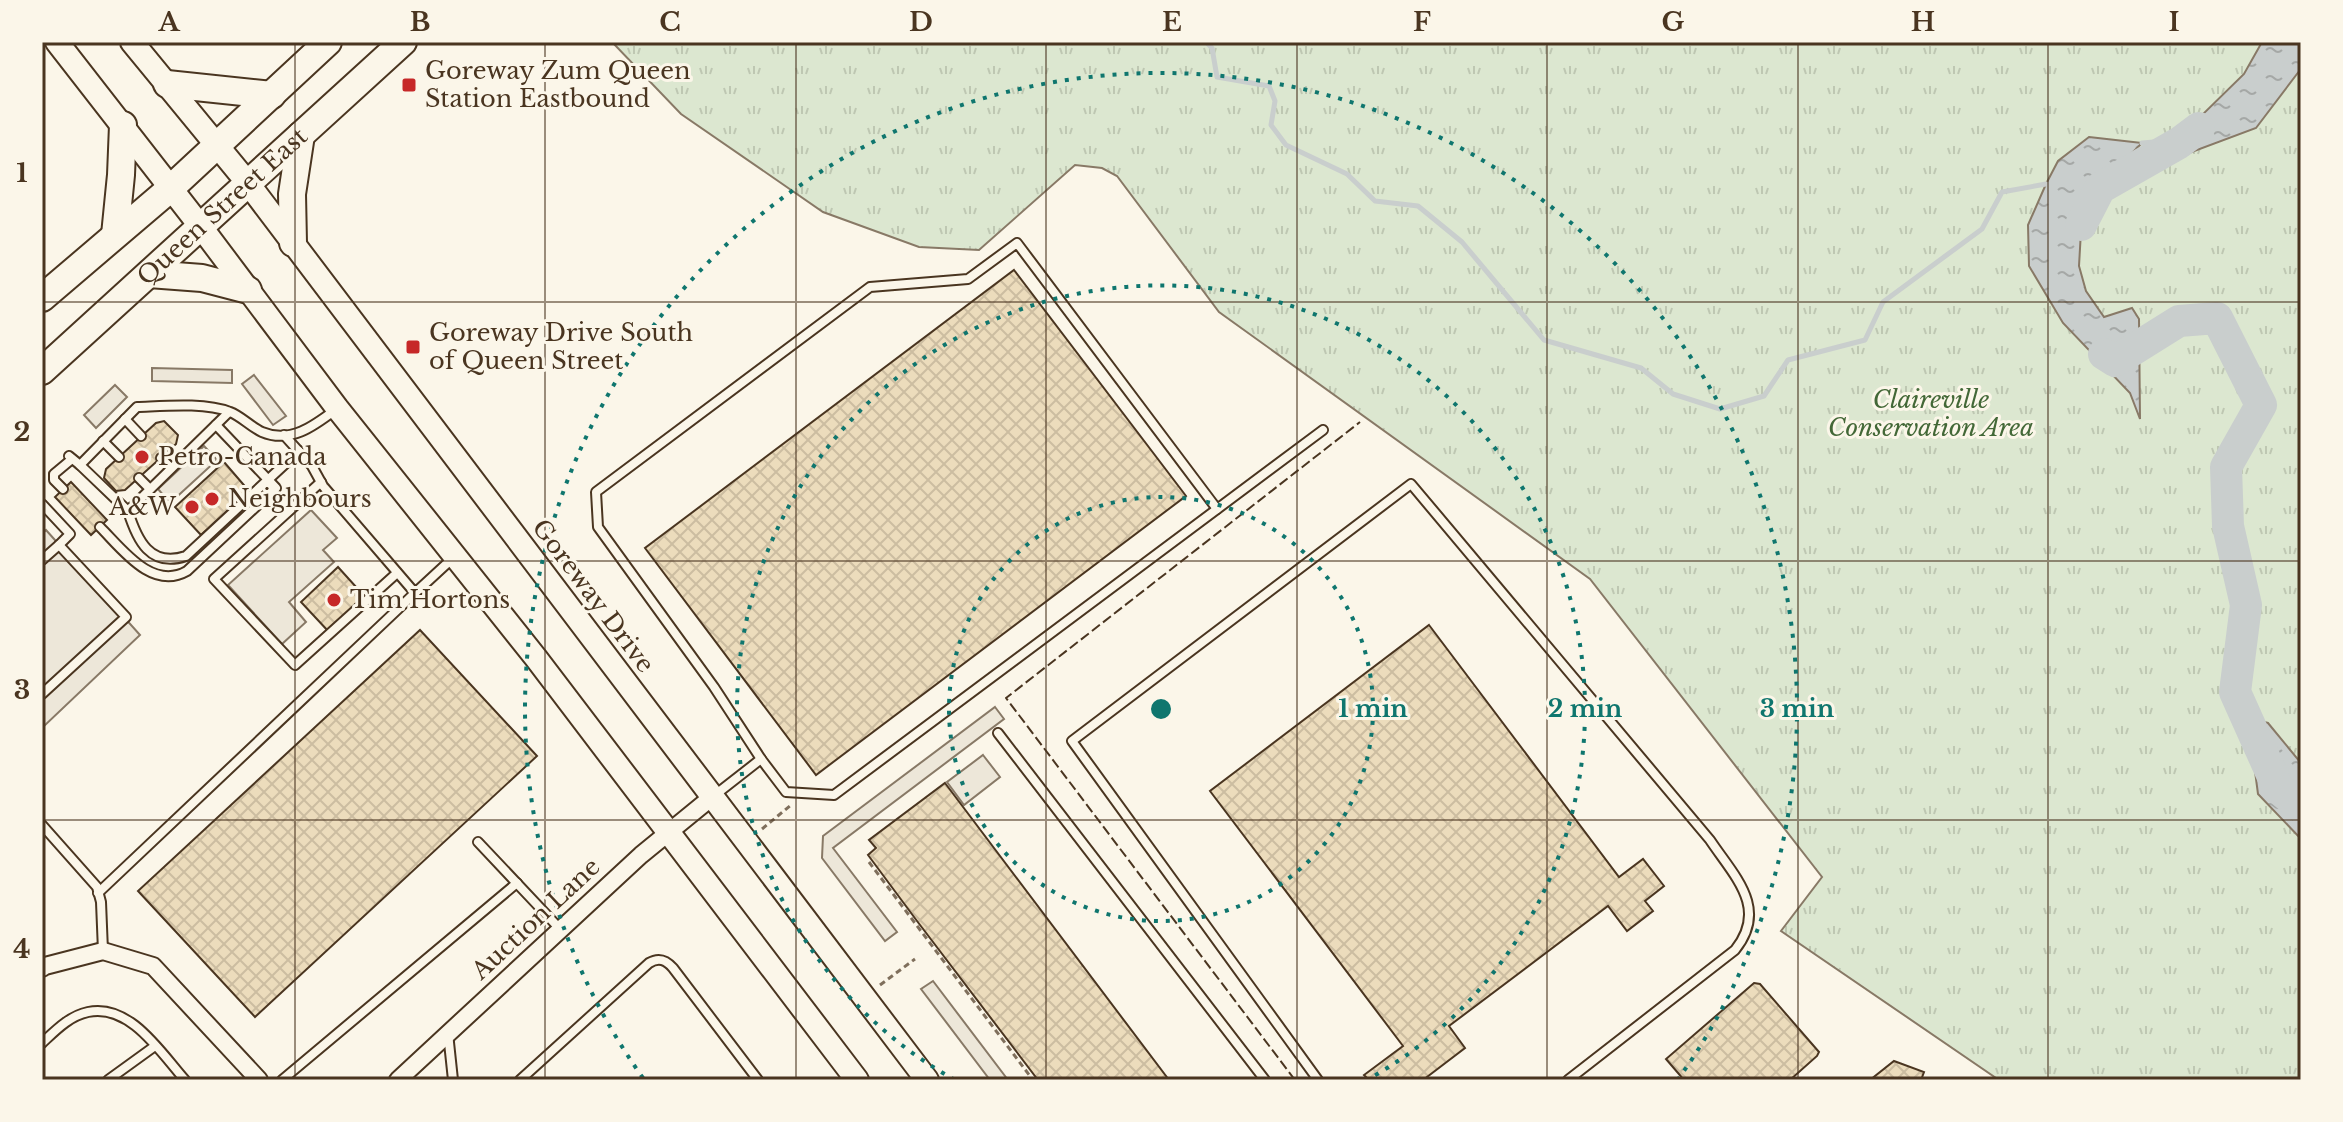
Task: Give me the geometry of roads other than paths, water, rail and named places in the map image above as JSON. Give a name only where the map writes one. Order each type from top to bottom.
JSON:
[{"type":"main road","points":[[57,42],[337,408],[536,658],[857,1080]]},
{"type":"main road","name":"Goreway Drive","points":[[132,42],[247,182],[927,1080]]},
{"type":"main road","name":"Queen Street East","points":[[42,298],[171,188],[328,42]]},
{"type":"main road","name":"Queen Street East","points":[[42,371],[403,42]]},
{"type":"main road","points":[[167,84],[272,95]]},
{"type":"main road","points":[[115,235],[123,125]]},
{"type":"main road","points":[[293,243],[292,194],[301,135]]},
{"type":"main road","points":[[149,274],[202,278],[248,290]]},
{"type":"street","name":"Auction Lane","points":[[398,1080],[560,929],[712,797]]},
{"type":"street","points":[[42,968],[103,951],[153,966],[259,1080]]},
{"type":"lane","points":[[1217,509],[1017,243],[968,279],[870,287],[596,492],[598,527],[786,792],[834,795],[1323,430]]},
{"type":"lane","points":[[63,489],[54,480],[54,474],[103,441],[137,407],[184,405],[229,412],[263,433],[284,435],[302,433],[337,408]]},
{"type":"lane","points":[[128,511],[229,412]]},
{"type":"lane","points":[[125,419],[141,436]]},
{"type":"lane","points":[[100,527],[139,566],[150,572],[168,576],[187,571],[276,488],[216,425]]},
{"type":"lane","points":[[284,435],[415,593]]},
{"type":"lane","points":[[103,441],[119,457]]},
{"type":"lane","points":[[74,460],[128,511],[134,529],[149,551],[159,558],[172,560],[186,556],[299,451]]},
{"type":"lane","points":[[161,458],[171,468]]},
{"type":"lane","points":[[139,478],[150,489]]},
{"type":"lane","points":[[321,482],[214,579],[295,665],[397,573]]},
{"type":"lane","points":[[1318,1080],[1072,741],[1411,484],[1710,840],[1746,895],[1750,916],[1746,937],[1729,955],[1568,1080]]},
{"type":"lane","points":[[42,504],[70,534],[42,560]]},
{"type":"lane","points":[[42,694],[126,617],[59,545]]},
{"type":"lane","points":[[98,893],[455,556]]},
{"type":"lane","points":[[998,733],[1265,1080]]},
{"type":"lane","points":[[712,797],[761,759]]},
{"type":"lane","points":[[42,825],[97,887],[101,902],[103,951]]},
{"type":"lane","points":[[478,842],[560,929]]},
{"type":"lane","points":[[282,1080],[517,883]]},
{"type":"lane","points":[[520,1080],[649,963],[661,959],[668,961],[758,1080]]},
{"type":"lane","points":[[42,1043],[67,1021],[87,1012],[106,1012],[125,1019],[155,1046],[185,1080]]},
{"type":"lane","points":[[448,1033],[453,1080]]},
{"type":"lane","points":[[108,1080],[155,1046]]},
{"type":"water","points":[[2262,42],[2301,42],[2300,70],[2256,128],[2189,153],[2158,152],[2154,142],[2195,122],[2244,74]]},
{"type":"water","points":[[2089,137],[2142,143],[2102,183],[2081,231],[2079,266],[2086,291],[2104,317],[2132,308],[2139,319],[2140,419],[2130,393],[2063,323],[2029,266],[2028,225],[2046,184],[2058,161]]},
{"type":"water","points":[[2248,718],[2268,723],[2301,763],[2301,839],[2258,794]]},
{"type":"waterway","points":[[1206,42],[1212,48],[1217,77],[1269,86],[1275,101],[1271,125],[1286,145],[1347,174],[1375,201],[1418,206],[1462,242],[1544,340],[1641,368],[1673,394],[1720,409],[1764,396],[1788,360],[1865,340],[1883,302],[1982,229],[2002,192],[2046,184]]},
{"type":"waterway","points":[[2081,225],[2100,188],[2179,143],[2199,128]]},
{"type":"waterway","points":[[2142,143],[2154,142]]},
{"type":"waterway","points":[[2104,354],[2115,361],[2179,321],[2217,318],[2261,405],[2226,467],[2228,526],[2246,605],[2235,692],[2278,788],[2301,807]]},
{"type":"place","name":"Goreway Zum Queen Station Eastbound","points":[[409,85]]},
{"type":"place","name":"Goreway Drive South of Queen Street","points":[[413,347]]},
{"type":"place","name":"Petro-Canada","points":[[142,457]]},
{"type":"place","name":"Neighbours","points":[[212,499]]},
{"type":"place","name":"A&W","points":[[192,507]]},
{"type":"place","name":"Tim Hortons","points":[[334,600]]},
{"type":"park label","name":"Claireville Conservation Area","points":[[1931,414]]}]
